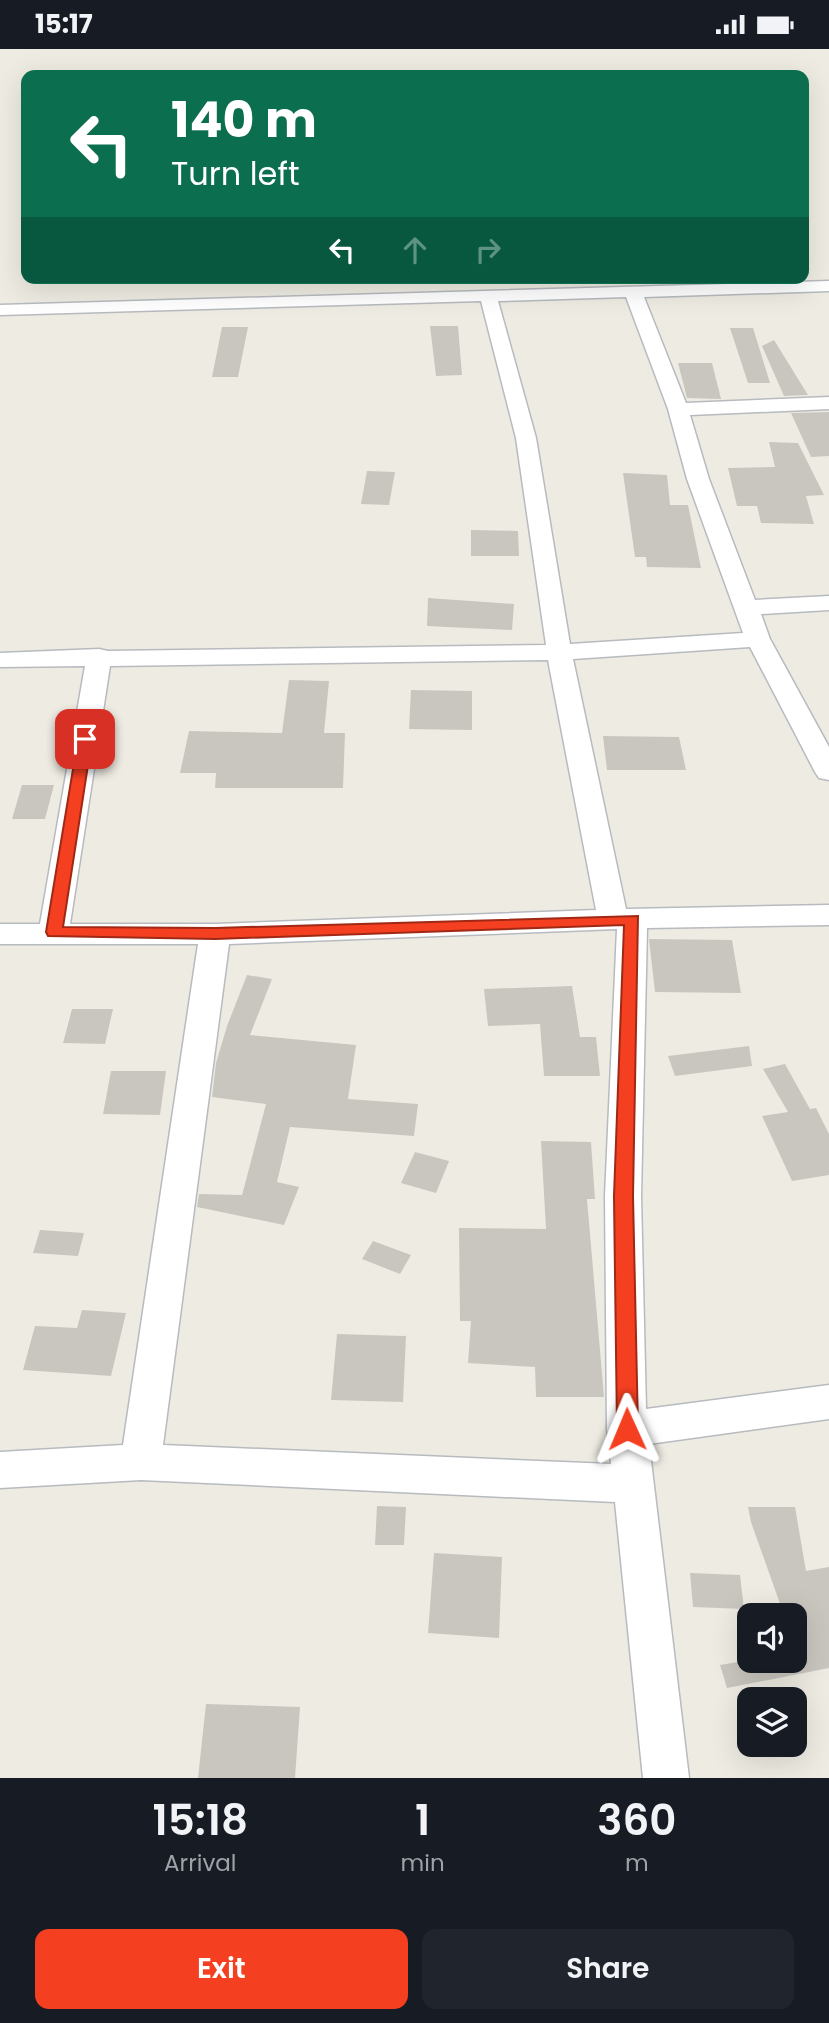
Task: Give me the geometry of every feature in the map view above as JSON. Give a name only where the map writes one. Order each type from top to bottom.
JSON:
[{"type":"street","points":[[0,310],[634,294],[829,286]]},
{"type":"street","points":[[634,294],[678,409],[698,479],[758,639],[829,772]]},
{"type":"street","points":[[488,296],[526,438],[559,652],[622,919],[627,1429],[631,1484],[666,1778]]},
{"type":"street","points":[[678,409],[829,403]]},
{"type":"street","points":[[746,608],[829,603]]},
{"type":"street","points":[[0,660],[99,656],[559,652],[758,639]]},
{"type":"street","points":[[54,932],[99,656]]},
{"type":"street","points":[[0,934],[215,934],[622,919],[829,915]]},
{"type":"street","points":[[141,1462],[215,934]]},
{"type":"street","points":[[627,1429],[829,1402]]},
{"type":"street","points":[[0,1470],[141,1462],[631,1484]]},
{"type":"building","points":[[430,326],[458,326],[462,375],[436,376]]},
{"type":"building","points":[[222,327],[248,327],[238,377],[212,377]]},
{"type":"building","points":[[730,328],[753,328],[770,383],[748,383]]},
{"type":"building","points":[[774,340],[808,395],[784,396],[762,346]]},
{"type":"building","points":[[678,363],[712,363],[721,399],[687,398]]},
{"type":"building","points":[[829,412],[829,456],[811,457],[791,413]]},
{"type":"building","points":[[769,442],[798,443],[824,495],[806,496],[814,524],[761,523],[757,506],[737,506],[728,468],[775,467]]},
{"type":"building","points":[[367,471],[395,472],[389,505],[361,504]]},
{"type":"building","points":[[623,473],[667,475],[670,505],[688,505],[701,568],[647,567],[646,557],[635,557]]},
{"type":"building","points":[[471,530],[518,531],[519,556],[471,556]]},
{"type":"building","points":[[428,598],[514,604],[512,630],[427,626]]},
{"type":"building","points":[[289,680],[329,681],[324,733],[345,733],[343,788],[215,788],[216,773],[180,773],[189,731],[282,733]]},
{"type":"building","points":[[411,690],[472,691],[472,730],[409,729]]},
{"type":"building","points":[[603,736],[679,737],[686,770],[607,770]]},
{"type":"building","points":[[22,785],[54,785],[45,819],[12,819]]},
{"type":"building","points":[[649,939],[732,940],[741,993],[655,992]]},
{"type":"building","points":[[247,975],[272,979],[250,1035],[356,1045],[348,1099],[418,1104],[414,1136],[290,1127],[277,1182],[299,1187],[284,1225],[197,1207],[199,1194],[242,1195],[266,1104],[212,1097],[216,1063]]},
{"type":"building","points":[[572,986],[580,1037],[596,1037],[600,1076],[544,1076],[540,1024],[488,1026],[484,989]]},
{"type":"building","points":[[72,1009],[113,1009],[105,1044],[63,1043]]},
{"type":"building","points":[[749,1046],[752,1066],[675,1076],[668,1056]]},
{"type":"building","points":[[785,1064],[810,1109],[816,1108],[829,1134],[829,1175],[792,1181],[762,1116],[788,1112],[763,1069]]},
{"type":"building","points":[[111,1071],[166,1071],[160,1115],[103,1114]]},
{"type":"building","points":[[541,1141],[591,1142],[595,1199],[587,1199],[604,1397],[536,1397],[535,1367],[468,1363],[471,1321],[460,1321],[459,1228],[546,1229]]},
{"type":"building","points":[[415,1152],[449,1161],[436,1193],[401,1183]]},
{"type":"building","points":[[40,1230],[84,1233],[78,1256],[33,1253]]},
{"type":"building","points":[[373,1241],[411,1255],[400,1274],[362,1259]]},
{"type":"building","points":[[82,1310],[126,1313],[111,1376],[23,1370],[35,1326],[77,1328]]},
{"type":"building","points":[[337,1334],[406,1336],[403,1402],[331,1400]]},
{"type":"building","points":[[377,1506],[406,1507],[404,1545],[375,1545]]},
{"type":"building","points":[[748,1507],[795,1507],[806,1571],[829,1567],[829,1668],[807,1672],[807,1603],[780,1603]]},
{"type":"building","points":[[434,1553],[502,1557],[499,1638],[428,1633]]},
{"type":"building","points":[[690,1573],[740,1575],[743,1603],[737,1603],[737,1609],[693,1607]]},
{"type":"building","points":[[737,1662],[737,1673],[804,1673],[727,1688],[720,1665]]},
{"type":"building","points":[[206,1704],[300,1707],[295,1778],[198,1778]]},
{"type":"route","points":[[85,739],[54,932],[215,934],[632,920],[623,1196],[627,1429]]}]
